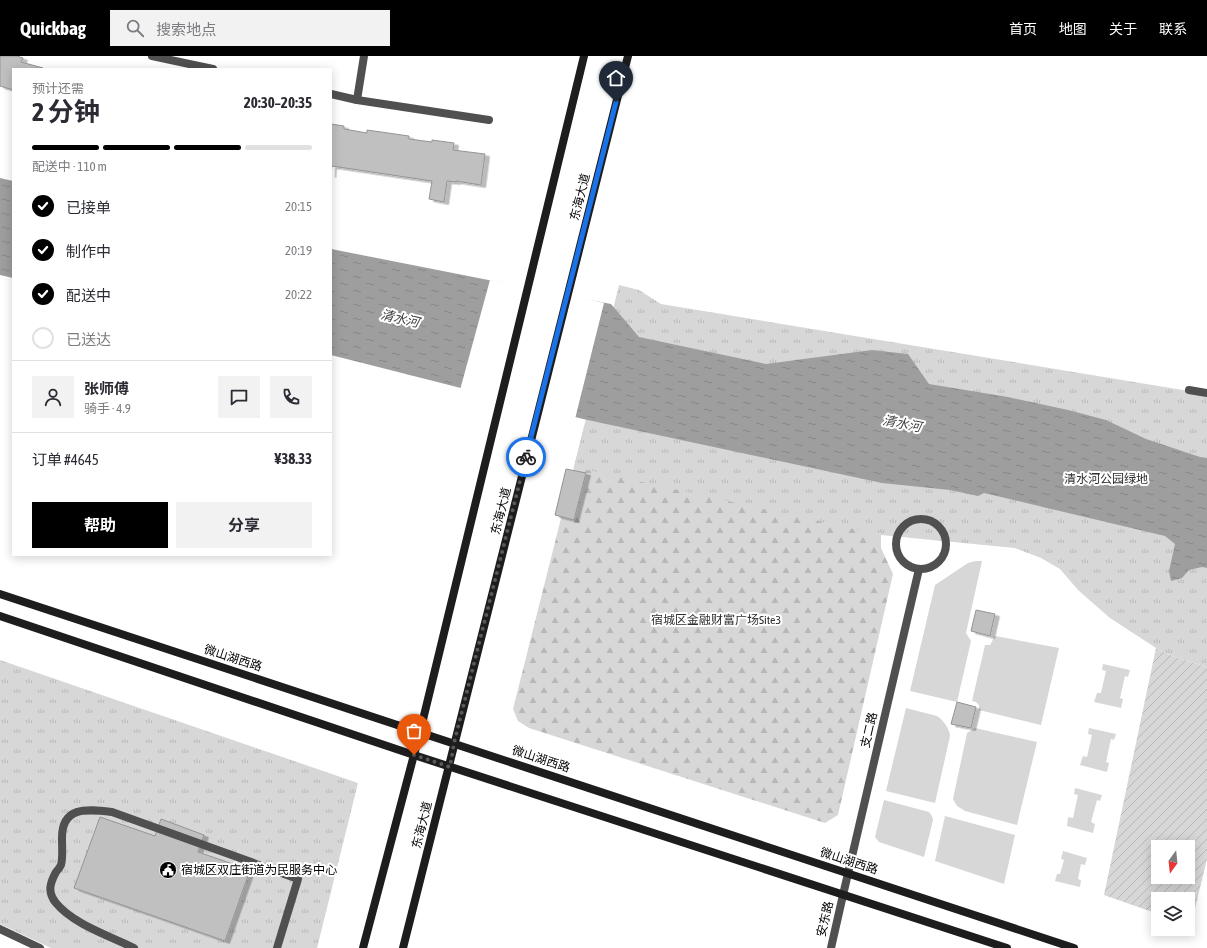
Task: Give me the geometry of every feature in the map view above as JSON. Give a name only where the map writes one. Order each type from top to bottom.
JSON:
[{"type":"street","points":[[152,56],[208,68]]},
{"type":"street","points":[[357,100],[364,56]]},
{"type":"street","name":"东海大道","points":[[363,948],[420,732],[584,56]]},
{"type":"street","name":"东海大道","points":[[403,948],[450,767],[454,743],[628,56]]},
{"type":"street","points":[[332,94],[357,100],[489,120]]},
{"type":"street","points":[[1189,390],[1207,392]]},
{"type":"street","points":[[920,519],[929,520],[936,524],[946,537],[946,545],[945,553],[935,566],[928,569],[919,569],[911,568],[904,563],[898,556],[896,544],[899,531],[904,525],[912,520],[920,519]]},
{"type":"street","name":"支二路","points":[[843,895],[919,569]]},
{"type":"street","name":"微山湖西路","points":[[0,594],[1074,948]]},
{"type":"street","points":[[0,616],[450,767],[1007,948]]},
{"type":"street","points":[[134,948],[70,917],[55,902],[50,894],[50,886],[61,864],[62,832],[66,820],[76,811],[90,810],[112,812],[298,879],[276,948]]},
{"type":"street","name":"安东路","points":[[831,948],[843,895]]},
{"type":"street","points":[[0,929],[40,948]]},
{"type":"green space","name":"清水河公园绿地","points":[[619,285],[639,290],[661,304],[1207,394],[1207,667],[1172,656],[1156,648],[1110,618],[1078,590],[1060,569],[1041,558],[1015,548],[881,535],[574,467]]},
{"type":"green space","name":"宿城区金融财富广场Site3","points":[[584,427],[881,535],[881,548],[893,574],[838,815],[825,823],[529,728],[518,721],[513,709]]},
{"type":"green space","points":[[982,561],[966,633],[971,641],[957,702],[910,691],[935,585],[968,563]]},
{"type":"green space","points":[[995,636],[1059,648],[1041,725],[979,710],[979,705],[972,701],[985,645],[990,645]]},
{"type":"green space","points":[[1156,648],[1172,656],[1207,667],[1207,859],[1195,908],[1195,892],[1151,892],[1151,912],[1104,895]]},
{"type":"green space","points":[[0,660],[358,783],[317,948],[51,948],[0,924]]},
{"type":"green space","points":[[1103,664],[1130,670],[1128,677],[1125,676],[1120,698],[1123,699],[1121,708],[1094,702],[1097,693],[1101,693],[1106,671],[1102,670]]},
{"type":"green space","points":[[906,708],[937,716],[946,725],[950,733],[935,803],[886,791]]},
{"type":"green space","points":[[975,728],[1037,742],[1017,825],[965,811],[957,806],[953,799],[967,733]]},
{"type":"green space","points":[[1089,728],[1116,734],[1114,740],[1111,739],[1106,762],[1109,763],[1107,772],[1080,765],[1083,756],[1087,757],[1092,735],[1088,734]]},
{"type":"green space","points":[[1075,788],[1102,795],[1100,801],[1097,800],[1091,822],[1095,824],[1093,833],[1067,826],[1068,817],[1073,818],[1078,795],[1074,794]]},
{"type":"green space","points":[[884,800],[929,812],[932,816],[933,820],[924,857],[879,842],[875,837]]},
{"type":"green space","points":[[945,816],[1015,835],[1004,884],[935,861]]},
{"type":"green space","points":[[1063,851],[1087,858],[1085,865],[1081,864],[1078,879],[1081,880],[1080,887],[1055,881],[1057,874],[1060,874],[1064,860],[1061,859]]},
{"type":"water","points":[[0,178],[12,181],[12,278],[0,275]]},
{"type":"water","name":"清水河","points":[[332,249],[611,304],[639,337],[766,364],[872,350],[908,354],[929,384],[1008,397],[1106,420],[1146,439],[1207,458],[1207,568],[1202,567],[1189,570],[1182,578],[1171,581],[1169,571],[1175,544],[1165,536],[984,493],[978,496],[950,490],[882,483],[583,419],[332,355]]},
{"type":"pier","points":[[490,280],[567,294],[604,303],[575,419],[460,390]]},
{"type":"building","points":[[0,56],[17,56],[23,58],[21,62],[43,68],[12,68],[12,90],[0,86]]},
{"type":"building","points":[[332,124],[344,126],[344,129],[367,133],[367,130],[409,136],[409,139],[454,143],[453,150],[485,154],[481,185],[447,181],[444,202],[429,199],[432,181],[332,166]]},
{"type":"building","points":[[566,469],[586,473],[574,520],[555,515]]},
{"type":"building","points":[[976,610],[995,614],[990,636],[971,631]]},
{"type":"building","points":[[957,702],[976,707],[971,728],[951,724]]},
{"type":"building","points":[[100,817],[155,836],[161,819],[204,835],[198,852],[250,870],[225,941],[74,888]]},
{"type":"way so far","points":[[414,755],[450,767],[454,743],[526,457]]},
{"type":"place","name":"宿城区双庄街道为民服务中心","points":[[168,870]]},
{"type":"route","points":[[526,457],[616,102]]}]
